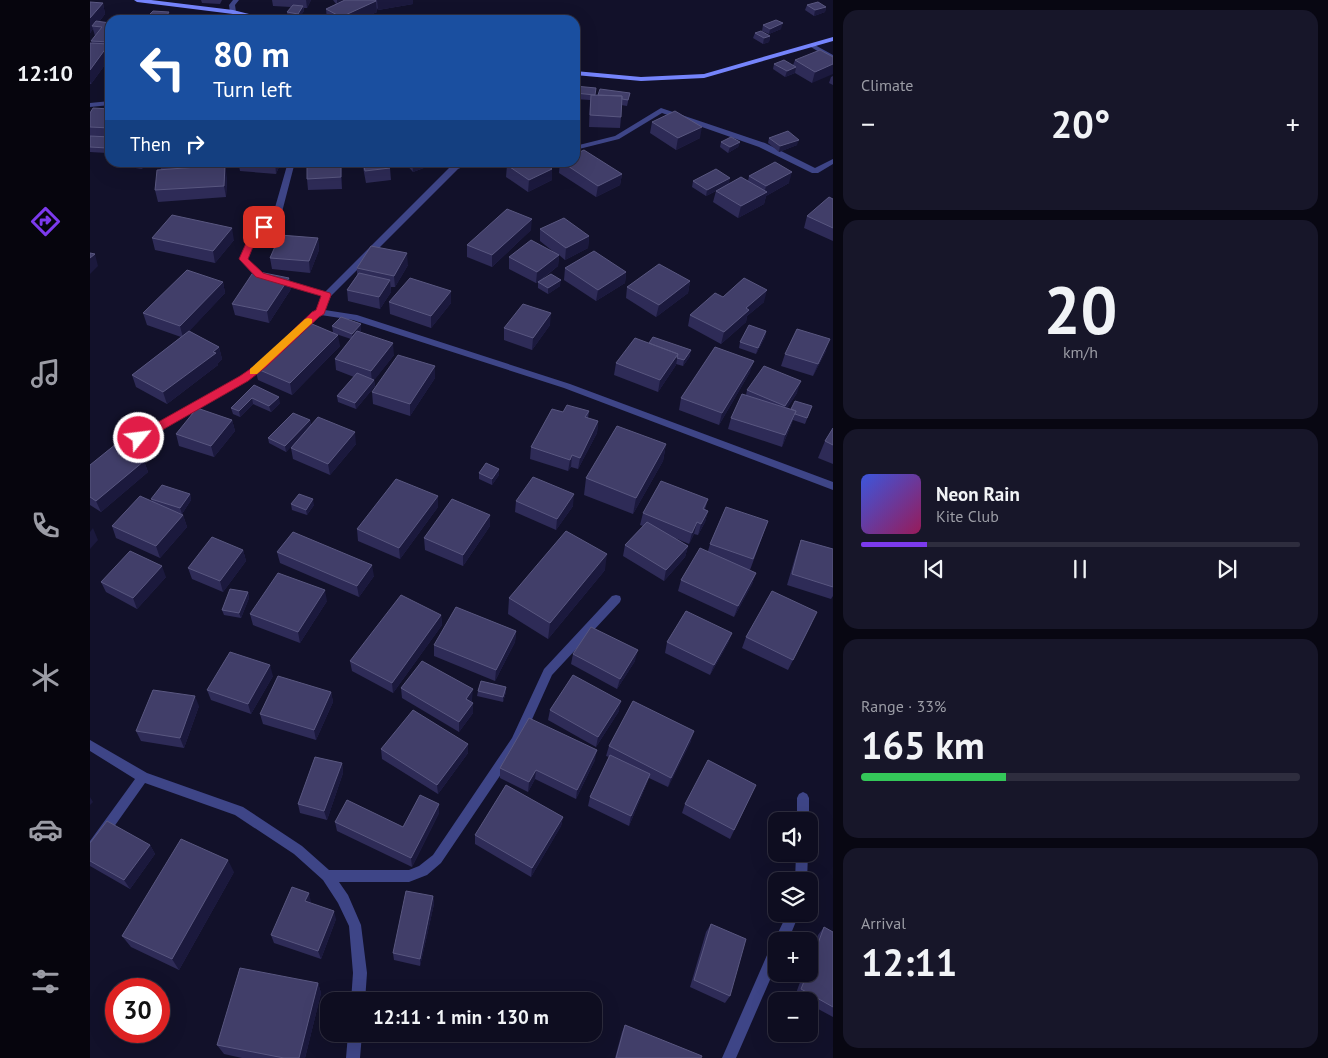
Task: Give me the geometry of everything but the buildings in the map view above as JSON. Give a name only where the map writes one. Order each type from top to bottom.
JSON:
[{"type":"street","points":[[137,0],[247,15]]},
{"type":"street","points":[[233,12],[232,5],[236,0]]},
{"type":"street","points":[[580,73],[641,79],[704,76],[833,39]]},
{"type":"street","points":[[811,46],[833,58]]},
{"type":"street","points":[[90,105],[99,102],[105,103]]},
{"type":"street","points":[[580,147],[617,138],[661,110],[762,145],[815,171],[833,161]]},
{"type":"street","points":[[291,167],[278,212],[251,241],[243,259],[259,275],[327,295]]},
{"type":"street","points":[[320,312],[327,295],[455,167]]},
{"type":"street","points":[[289,340],[315,314],[320,312],[354,317],[539,376],[833,486]]},
{"type":"street","points":[[104,464],[124,446],[215,396],[244,378],[269,359]]},
{"type":"street","points":[[327,876],[409,876],[423,871],[437,859],[516,742],[548,672],[616,599]]},
{"type":"street","points":[[90,745],[143,777],[239,811],[298,850],[327,876],[344,899],[355,924],[360,973],[359,992]]},
{"type":"street","points":[[90,851],[143,777]]},
{"type":"street","points":[[803,812],[804,798]]},
{"type":"street","points":[[729,1058],[768,969]]},
{"type":"street","points":[[353,1058],[354,1042]]},
{"type":"slow traffic","points":[[254,371],[308,321]]},
{"type":"route","points":[[139,438],[244,378],[262,365],[315,314],[320,312],[327,295],[259,275],[243,259],[251,241],[264,227]]}]
